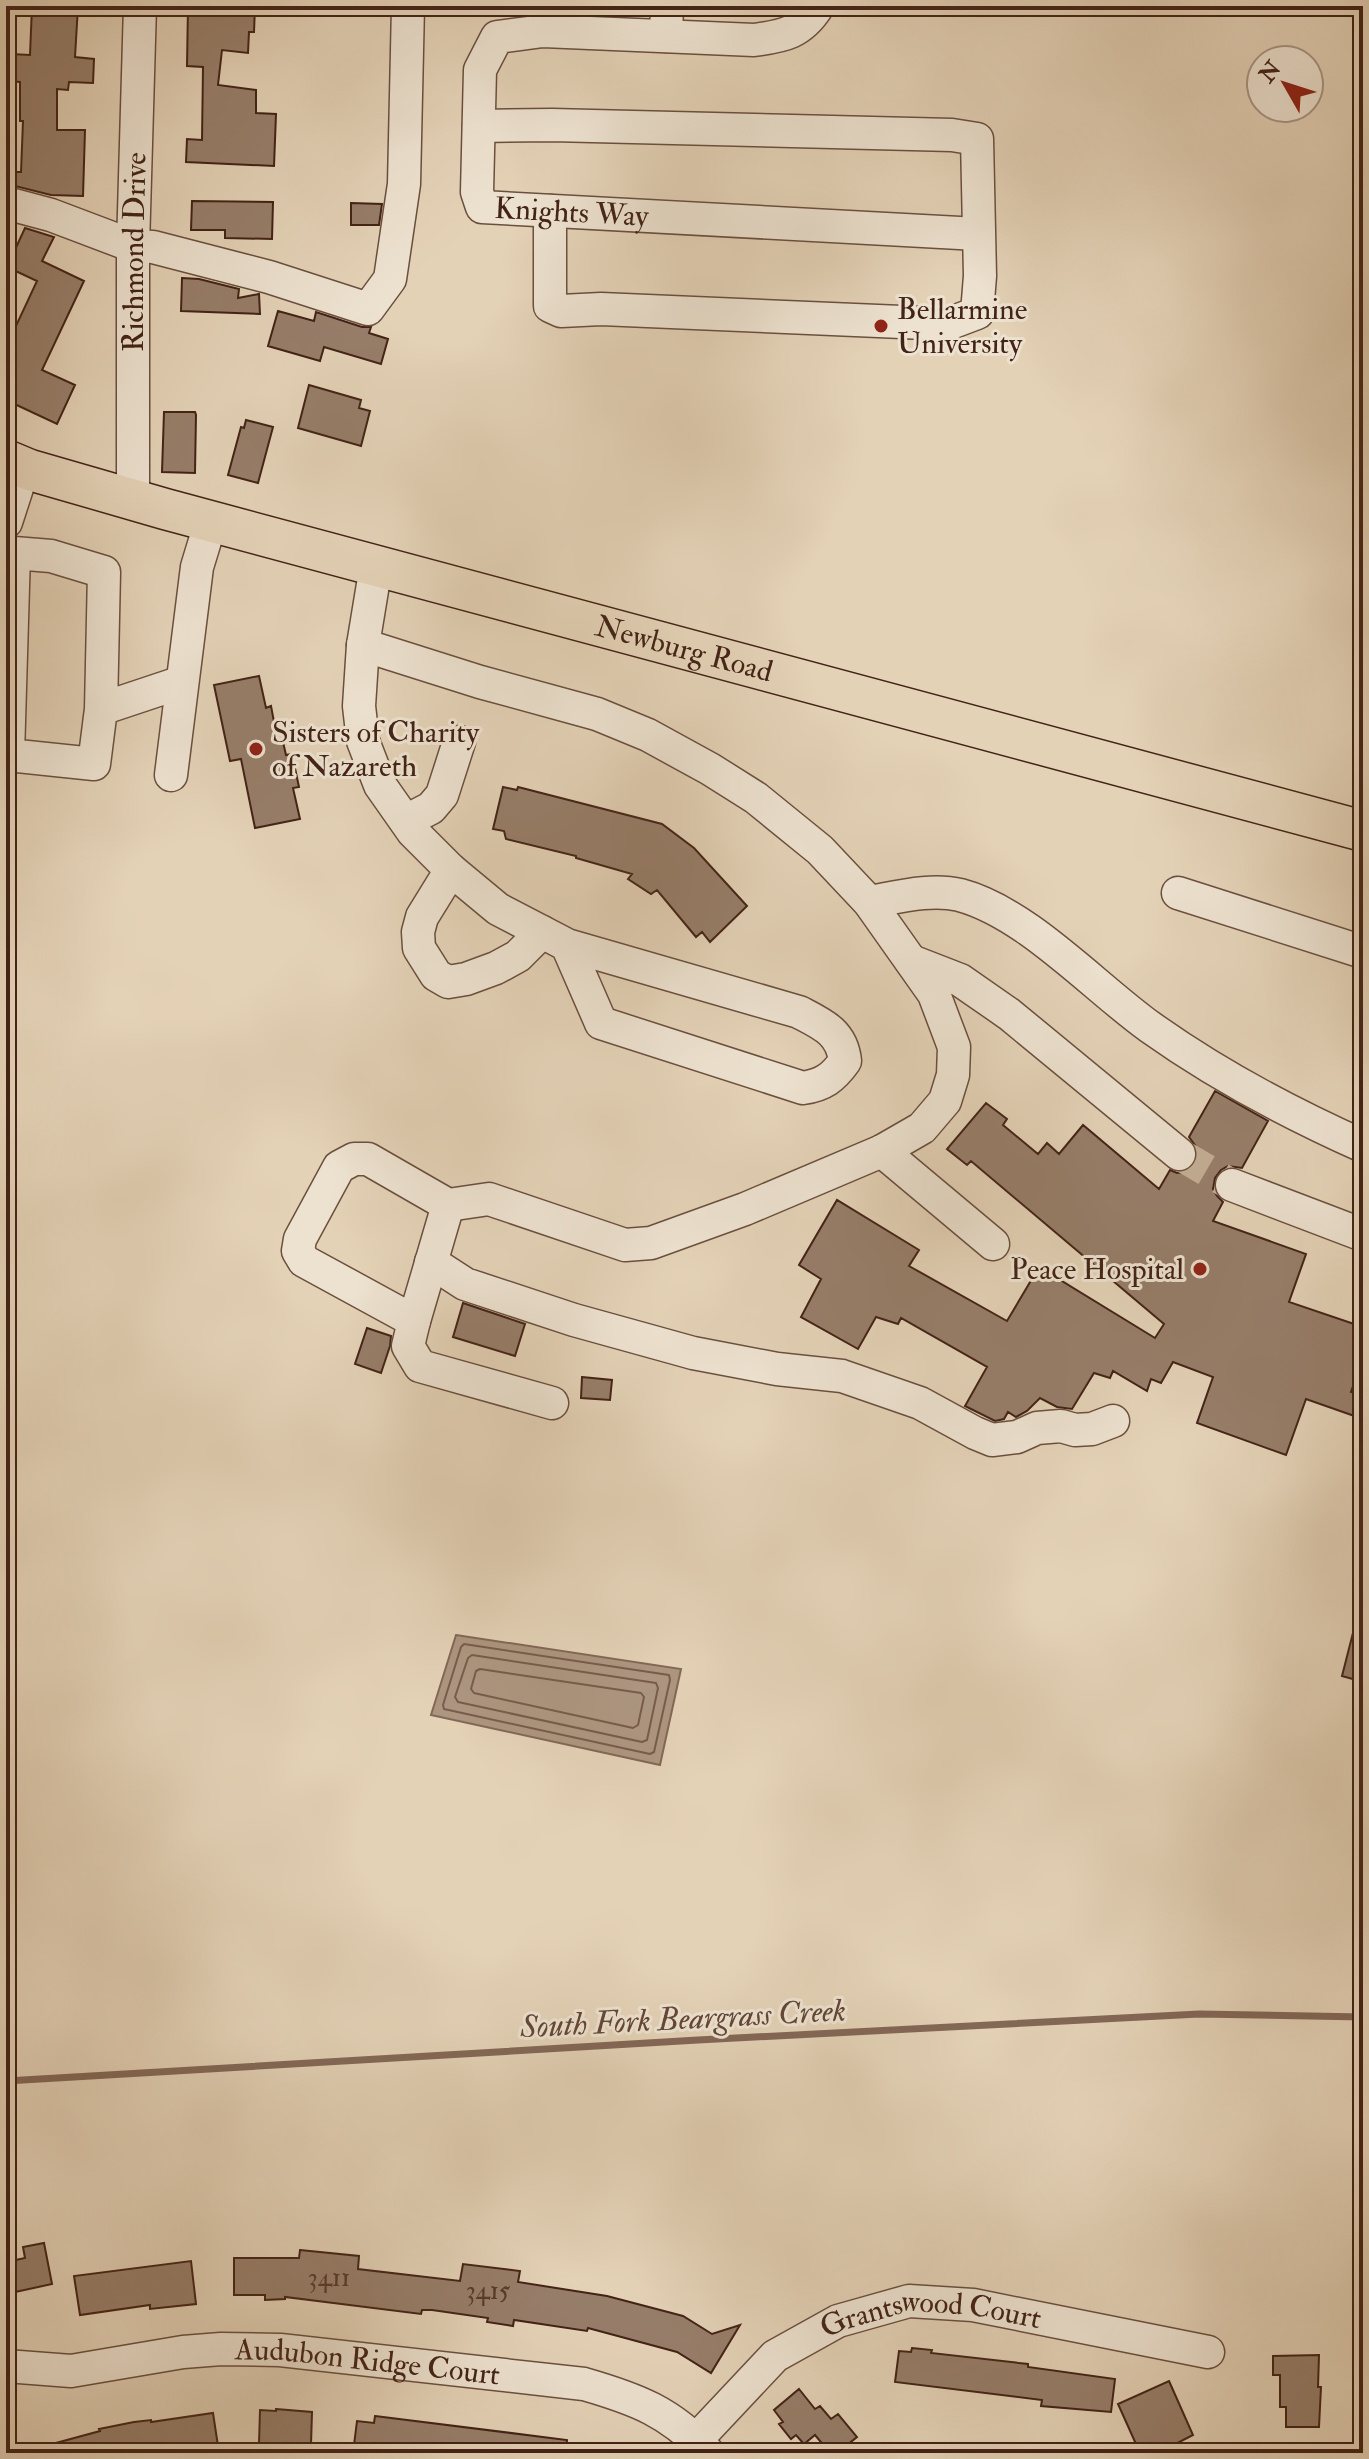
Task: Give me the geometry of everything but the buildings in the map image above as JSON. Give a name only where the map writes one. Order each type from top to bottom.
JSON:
[{"type":"main road","name":"Newburg Road","points":[[13,463],[133,500],[1363,831]]},
{"type":"street","name":"Richmond Drive","points":[[133,500],[133,246],[140,6]]},
{"type":"street","points":[[6,203],[51,215],[133,246],[153,247],[269,277],[368,309],[390,279],[404,184],[408,6]]},
{"type":"street","name":"Knights Way","points":[[818,6],[808,22],[784,36],[754,40],[666,21],[497,37],[480,70],[477,192],[482,207],[978,234]]},
{"type":"street","points":[[479,126],[952,135],[977,139],[977,313],[948,324],[601,309],[561,311],[550,306],[550,211]]},
{"type":"street","points":[[9,539],[104,572],[101,709],[94,764],[8,755],[9,539],[17,488],[13,463]]},
{"type":"street","points":[[171,775],[197,567],[211,521]]},
{"type":"street","points":[[376,566],[363,645],[359,706],[363,741],[380,785],[406,821],[451,870],[498,909],[555,939],[799,1012],[837,1035],[845,1061],[835,1075],[820,1085],[803,1088],[601,1023],[555,939]]},
{"type":"street","points":[[363,645],[597,714],[648,735],[756,798],[820,850],[869,902],[934,994],[954,1047],[953,1075],[945,1101],[922,1128],[882,1151],[745,1209],[651,1243],[625,1245],[489,1199],[448,1205],[368,1159],[354,1159],[339,1167],[300,1239],[298,1251],[304,1261],[414,1321]]},
{"type":"street","points":[[101,709],[182,682]]},
{"type":"street","points":[[406,821],[431,808],[442,795],[459,742]]},
{"type":"street","points":[[451,870],[422,917],[418,932],[419,948],[436,975],[448,982],[466,979],[555,939]]},
{"type":"street","points":[[1178,893],[1363,952]]},
{"type":"street","points":[[869,902],[916,894],[958,895],[1006,913],[1149,1027],[1303,1119],[1363,1146]]},
{"type":"street","points":[[911,961],[960,980],[1009,1014],[1179,1154]]},
{"type":"street","points":[[882,1151],[993,1244]]},
{"type":"street","points":[[1232,1185],[1363,1235]]},
{"type":"street","points":[[448,1205],[408,1346],[420,1366],[552,1403]]},
{"type":"street","points":[[431,1262],[465,1284],[574,1320],[678,1349],[777,1369],[842,1376],[920,1403],[992,1440],[1017,1437],[1037,1428],[1061,1426],[1075,1430],[1092,1429],[1113,1421]]},
{"type":"street","name":"Grantswood Court","points":[[702,2446],[775,2356],[838,2321],[909,2301],[973,2305],[1208,2352]]},
{"type":"street","name":"Audubon Ridge Court","points":[[6,2366],[71,2371],[183,2352],[221,2349],[344,2356],[584,2384],[653,2409],[672,2419],[702,2446]]},
{"type":"water","points":[[456,1635],[681,1669],[660,1765],[431,1715]]},
{"type":"waterway","name":"South Fork Beargrass Creek","points":[[6,2081],[1199,2014],[1363,2017]]},
{"type":"tunnel","points":[[1179,1154],[1232,1185]]},
{"type":"place","name":"Bellarmine University","points":[[881,326]]},
{"type":"place","name":"Sisters of Charity of Nazareth","points":[[256,749]]},
{"type":"place","name":"Peace Hospital","points":[[1200,1269]]}]
